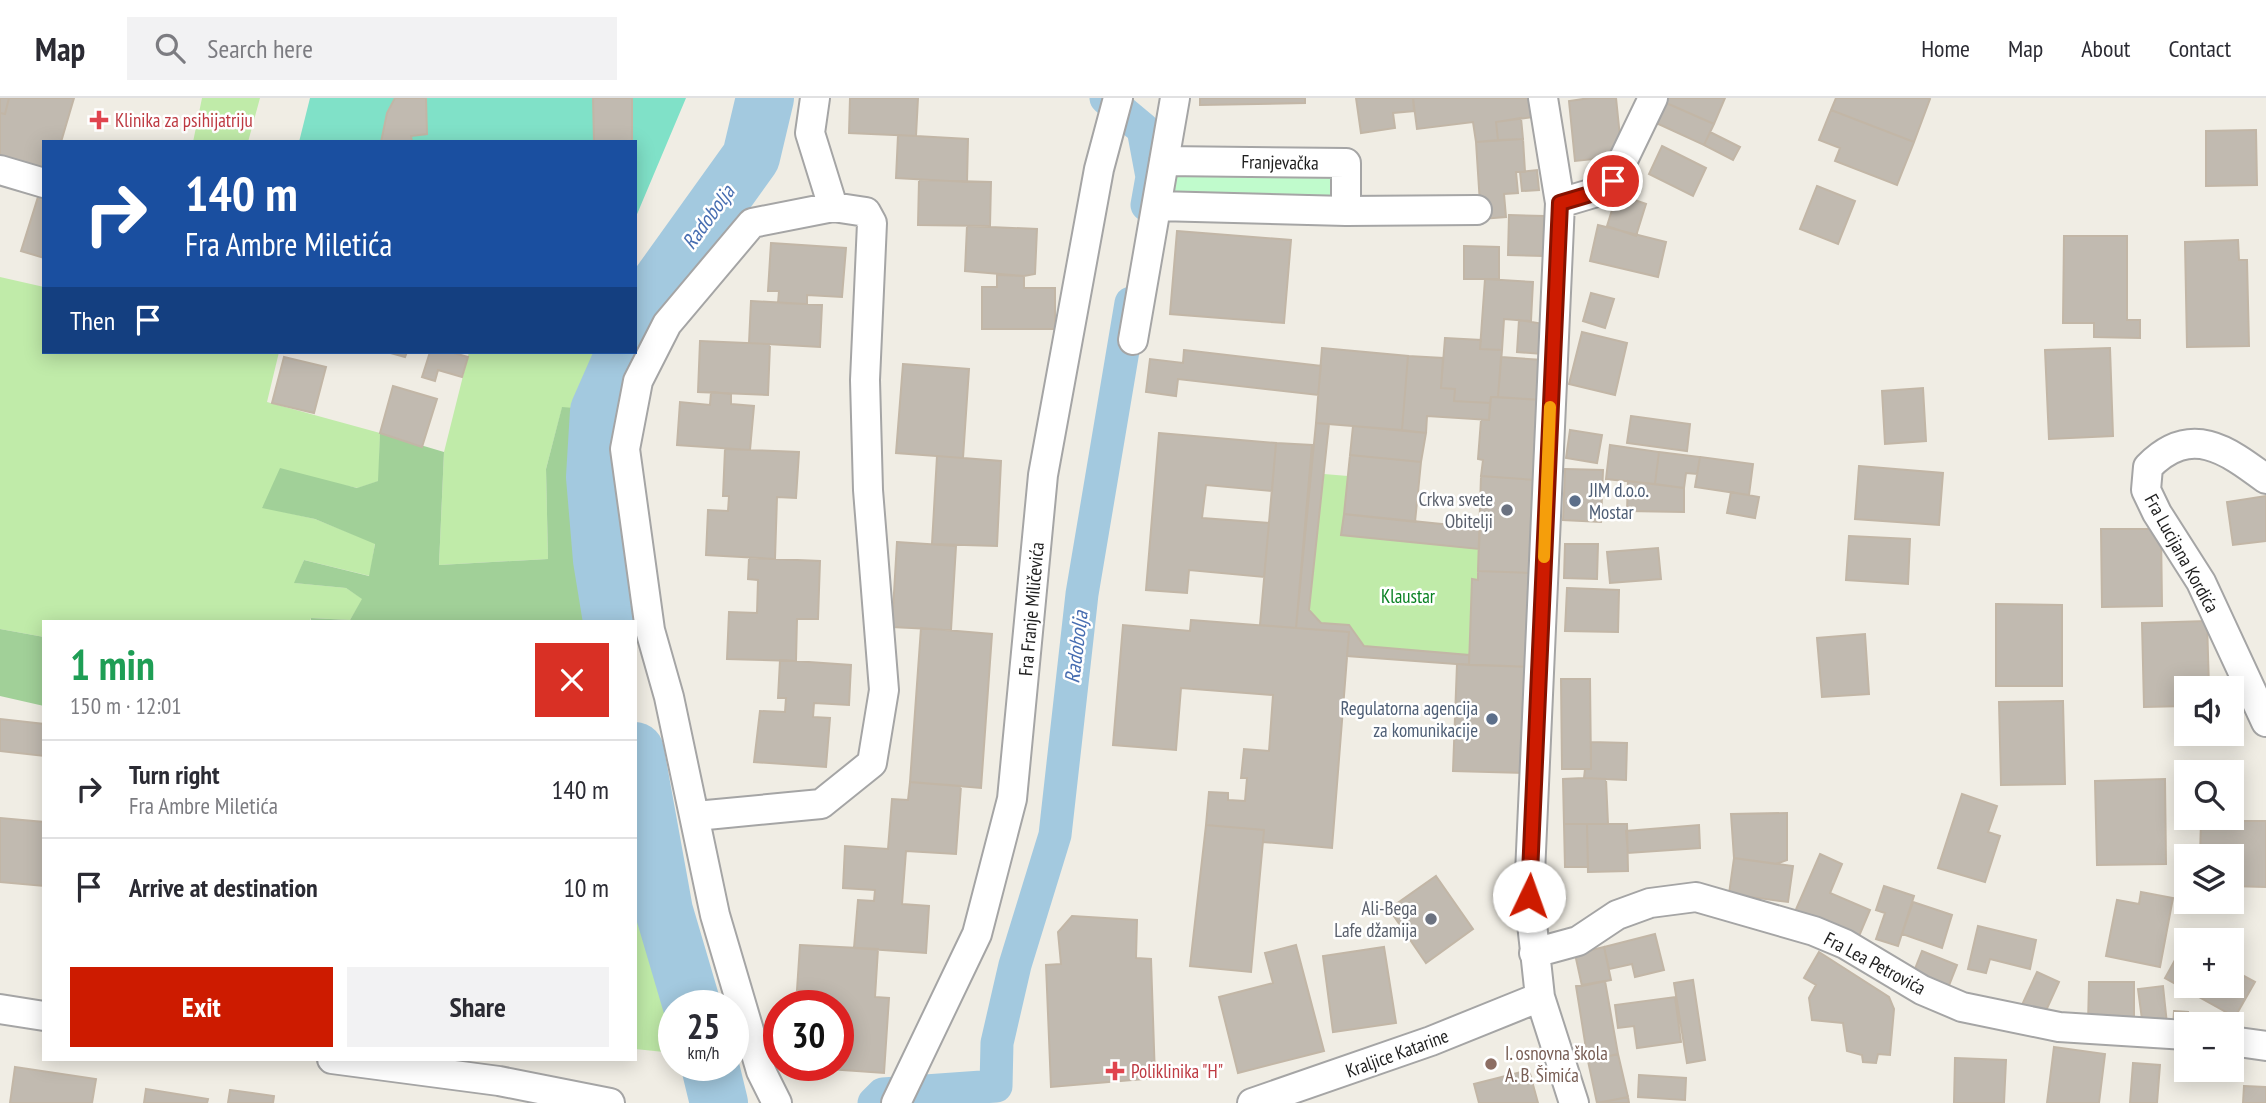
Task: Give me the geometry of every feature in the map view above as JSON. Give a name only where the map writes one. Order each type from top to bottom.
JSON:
[{"type":"street","points":[[815,98],[810,133],[833,207]]},
{"type":"street","name":"Fra Franje Miličevića","points":[[895,1103],[977,934],[1012,799],[1043,475],[1098,169],[1118,98]]},
{"type":"street","points":[[1133,340],[1175,98]]},
{"type":"street","points":[[1543,98],[1560,203],[1529,896],[1540,997],[1574,1103]]},
{"type":"street","points":[[1560,203],[1597,192],[1613,181],[1653,98]]},
{"type":"street","name":"Franjevačka","points":[[1164,161],[1346,163],[1346,211]]},
{"type":"street","points":[[0,170],[42,182]]},
{"type":"street","points":[[1157,206],[1346,211],[1477,210]]},
{"type":"street","points":[[696,816],[821,804],[872,763],[884,690],[868,490],[865,380],[872,223],[866,212],[833,207],[752,223],[667,324],[638,381],[625,449],[649,630],[669,697],[715,915],[761,1072],[777,1103]]},
{"type":"street","name":"Fra Lucijana Kordića","points":[[2266,479],[2216,445],[2199,445],[2174,449],[2155,459],[2148,467],[2146,490],[2157,513],[2201,582],[2266,722]]},
{"type":"street","name":"Fra Lea Petrovića","points":[[1534,953],[1578,941],[1617,915],[1650,903],[1696,897],[1814,931],[1845,944],[1923,990],[1962,1007],[2059,1027],[2174,1034]]},
{"type":"street","name":"Kraljice Katarine","points":[[1252,1103],[1418,1046],[1540,997]]},
{"type":"street","points":[[0,1009],[42,1016]]},
{"type":"street","points":[[2244,1043],[2266,1046]]},
{"type":"street","points":[[342,1061],[499,1092],[610,1103]]},
{"type":"green space","points":[[202,98],[260,98],[249,140],[193,140]]},
{"type":"green space","points":[[310,98],[686,98],[637,214],[637,140],[300,140]]},
{"type":"green space","points":[[1174,166],[1332,168],[1335,206],[1174,201]]},
{"type":"green space","points":[[0,277],[42,287],[42,354],[279,354],[267,402],[380,433],[379,481],[358,488],[327,482],[262,507],[315,519],[375,543],[370,576],[304,560],[295,583],[346,588],[363,599],[350,620],[42,620],[42,637],[0,629]]},
{"type":"green space","points":[[468,354],[600,354],[586,409],[562,408],[546,469],[548,559],[439,565],[444,452]]},
{"type":"green space","points":[[562,407],[586,409],[583,531],[589,620],[350,620],[362,599],[346,588],[294,583],[304,560],[369,576],[375,544],[315,519],[262,508],[280,468],[357,488],[378,481],[380,433],[444,452],[439,565],[548,559],[546,469]]},
{"type":"green space","name":"Klaustar","points":[[1324,474],[1348,476],[1343,535],[1479,549],[1478,580],[1472,580],[1469,655],[1364,646],[1349,625],[1321,623],[1309,610]]},
{"type":"green space","points":[[311,618],[350,620],[311,620]]},
{"type":"green space","points":[[0,629],[42,637],[42,706],[0,696]]},
{"type":"green space","points":[[644,896],[648,924],[668,990],[658,990],[658,1051],[637,1049],[637,897]]},
{"type":"building","points":[[0,98],[9,98],[5,114],[0,113]]},
{"type":"building","points":[[0,98],[74,98],[62,140],[42,140],[42,168],[0,156]]},
{"type":"building","points":[[395,98],[426,98],[427,134],[411,136],[412,140],[381,140],[387,113]]},
{"type":"building","points":[[593,98],[632,98],[632,140],[594,140]]},
{"type":"building","points":[[850,98],[918,98],[916,136],[849,133]]},
{"type":"building","points":[[1200,98],[1305,98],[1305,103],[1200,105]]},
{"type":"building","points":[[1356,98],[1413,98],[1414,111],[1393,113],[1395,128],[1361,133]]},
{"type":"building","points":[[1413,98],[1531,98],[1534,117],[1496,122],[1498,140],[1476,142],[1473,122],[1417,129]]},
{"type":"building","points":[[1616,98],[1622,156],[1575,161],[1569,101]]},
{"type":"building","points":[[1665,98],[1725,98],[1714,124],[1664,102]]},
{"type":"building","points":[[1836,98],[1930,99],[1914,142],[1831,110]]},
{"type":"building","points":[[1664,102],[1714,124],[1704,145],[1654,122]]},
{"type":"building","points":[[1831,110],[1914,142],[1897,185],[1835,161],[1840,148],[1819,140]]},
{"type":"building","points":[[1521,118],[1523,139],[1498,140],[1496,122]]},
{"type":"building","points":[[2256,130],[2257,185],[2206,186],[2206,131]]},
{"type":"building","points":[[1710,132],[1740,147],[1733,160],[1704,145]]},
{"type":"building","points":[[898,135],[968,139],[967,182],[896,178]]},
{"type":"building","points":[[1523,139],[1525,172],[1516,172],[1518,193],[1504,194],[1506,217],[1481,219],[1476,142]]},
{"type":"building","points":[[1662,146],[1706,168],[1693,196],[1649,174]]},
{"type":"building","points":[[1537,170],[1539,190],[1522,191],[1520,172]]},
{"type":"building","points":[[919,180],[991,182],[990,226],[918,225]]},
{"type":"building","points":[[1817,186],[1855,201],[1838,244],[1800,229]]},
{"type":"building","points":[[1617,194],[1646,204],[1636,236],[1607,226]]},
{"type":"building","points":[[38,197],[42,198],[42,257],[21,251]]},
{"type":"building","points":[[1509,215],[1544,216],[1543,256],[1508,255]]},
{"type":"building","points":[[1598,225],[1666,242],[1658,277],[1590,261]]},
{"type":"building","points":[[967,226],[1037,229],[1035,274],[1024,276],[965,271]]},
{"type":"building","points":[[1177,231],[1291,240],[1284,323],[1170,314]]},
{"type":"building","points":[[2064,236],[2127,236],[2127,320],[2140,320],[2140,338],[2094,337],[2094,323],[2063,323]]},
{"type":"building","points":[[2238,240],[2239,260],[2247,260],[2249,346],[2187,347],[2185,242]]},
{"type":"building","points":[[771,243],[846,248],[842,297],[807,295],[807,304],[778,303],[779,291],[768,291]]},
{"type":"building","points":[[1464,246],[1499,247],[1499,279],[1464,279]]},
{"type":"building","points":[[997,275],[1024,276],[1024,288],[1055,288],[1055,329],[982,329],[982,287],[997,287]]},
{"type":"building","points":[[1485,279],[1533,282],[1531,321],[1504,319],[1502,350],[1480,349]]},
{"type":"building","points":[[1591,293],[1614,299],[1605,328],[1583,321]]},
{"type":"building","points":[[751,301],[822,305],[820,347],[749,343]]},
{"type":"building","points":[[1519,320],[1544,324],[1542,354],[1517,352]]},
{"type":"building","points":[[1582,332],[1627,343],[1615,395],[1569,384]]},
{"type":"building","points":[[1445,338],[1481,340],[1480,349],[1502,350],[1498,397],[1491,397],[1490,403],[1454,401],[1455,389],[1441,388]]},
{"type":"building","points":[[700,341],[770,344],[768,395],[698,392]]},
{"type":"building","points":[[1322,348],[1408,356],[1402,430],[1316,423]]},
{"type":"building","points":[[2110,348],[2113,436],[2049,439],[2045,350]]},
{"type":"building","points":[[1184,350],[1321,366],[1318,395],[1178,379],[1176,396],[1146,392],[1150,359],[1183,363]]},
{"type":"building","points":[[429,354],[457,354],[468,357],[462,377],[438,370],[435,381],[422,377]]},
{"type":"building","points":[[1408,356],[1443,358],[1441,388],[1455,389],[1454,401],[1490,403],[1489,420],[1427,416],[1426,433],[1402,430]]},
{"type":"building","points":[[284,357],[326,367],[314,413],[272,403]]},
{"type":"building","points":[[1501,357],[1543,360],[1541,400],[1498,397]]},
{"type":"building","points":[[903,364],[969,369],[963,458],[896,453]]},
{"type":"building","points":[[393,386],[437,399],[422,447],[380,433]]},
{"type":"building","points":[[1923,388],[1926,441],[1885,444],[1882,391]]},
{"type":"building","points":[[711,392],[731,394],[731,404],[754,406],[750,450],[677,445],[680,402],[710,405]]},
{"type":"building","points":[[1491,397],[1541,400],[1535,480],[1481,476],[1483,460],[1478,459],[1481,420],[1489,420]]},
{"type":"building","points":[[1631,416],[1690,424],[1687,451],[1627,443]]},
{"type":"building","points":[[1316,423],[1329,424],[1309,610],[1321,623],[1349,625],[1364,646],[1469,655],[1469,665],[1347,656],[1349,632],[1296,628]]},
{"type":"building","points":[[1353,426],[1426,433],[1421,462],[1350,455]]},
{"type":"building","points":[[1570,430],[1602,435],[1597,463],[1566,458]]},
{"type":"building","points":[[1159,433],[1276,443],[1272,491],[1206,485],[1202,518],[1269,523],[1264,577],[1189,570],[1187,593],[1146,590]]},
{"type":"building","points":[[1276,443],[1312,445],[1296,628],[1260,625]]},
{"type":"building","points":[[1610,445],[1659,452],[1655,484],[1606,479]]},
{"type":"building","points":[[725,449],[799,452],[796,498],[777,497],[775,559],[706,555],[708,510],[728,511],[729,496],[723,496]]},
{"type":"building","points":[[1659,452],[1700,457],[1697,474],[1686,473],[1684,488],[1655,484]]},
{"type":"building","points":[[1350,455],[1421,462],[1415,522],[1344,514]]},
{"type":"building","points":[[937,456],[1001,461],[997,546],[932,544]]},
{"type":"building","points":[[1700,457],[1753,464],[1749,495],[1695,487]]},
{"type":"building","points":[[1859,466],[1943,473],[1939,525],[1855,519]]},
{"type":"building","points":[[1565,469],[1603,470],[1601,522],[1563,520]]},
{"type":"building","name":"Crkva svete Obitelji","points":[[1481,476],[1535,480],[1533,573],[1478,571]]},
{"type":"building","points":[[1628,481],[1684,488],[1684,512],[1627,511]]},
{"type":"building","points":[[1731,492],[1759,497],[1755,518],[1727,513]]},
{"type":"building","points":[[2266,496],[2266,541],[2233,545],[2227,502]]},
{"type":"building","points":[[1344,514],[1480,528],[1479,549],[1341,535]]},
{"type":"building","points":[[2101,529],[2161,529],[2162,606],[2102,607]]},
{"type":"building","points":[[1849,536],[1910,539],[1908,584],[1846,580]]},
{"type":"building","points":[[897,542],[956,546],[951,630],[892,627]]},
{"type":"building","points":[[1565,544],[1598,544],[1597,579],[1564,578]]},
{"type":"building","points":[[1658,548],[1661,579],[1610,583],[1607,552]]},
{"type":"building","points":[[749,558],[820,561],[818,619],[797,619],[796,661],[727,659],[729,612],[757,613],[758,580],[748,579]]},
{"type":"building","points":[[1478,571],[1533,573],[1530,667],[1469,665],[1472,579],[1478,580]]},
{"type":"building","points":[[1567,588],[1619,590],[1618,632],[1565,631]]},
{"type":"building","points":[[1996,604],[2062,605],[2062,686],[1996,686]]},
{"type":"building","points":[[1191,620],[1349,632],[1332,848],[1263,842],[1264,830],[1206,825],[1209,792],[1228,793],[1228,800],[1245,801],[1247,778],[1241,778],[1244,749],[1269,751],[1273,695],[1181,688],[1176,750],[1113,745],[1123,625],[1190,631]]},
{"type":"building","points":[[2207,621],[2209,676],[2174,676],[2174,706],[2144,707],[2142,623]]},
{"type":"building","points":[[921,628],[992,634],[981,788],[910,782]]},
{"type":"building","points":[[1865,634],[1869,694],[1822,697],[1817,638]]},
{"type":"building","points":[[780,660],[851,665],[849,705],[814,703],[813,717],[830,718],[826,767],[754,762],[760,711],[785,712],[786,698],[778,698]]},
{"type":"building","name":"Regulatorna agencija za komunikacije","points":[[1457,664],[1530,667],[1527,773],[1453,771]]},
{"type":"building","points":[[1561,679],[1590,679],[1591,769],[1562,769]]},
{"type":"building","points":[[2063,701],[2065,784],[2001,785],[1999,702]]},
{"type":"building","points":[[0,719],[42,724],[42,756],[0,751]]},
{"type":"building","points":[[1591,742],[1627,743],[1626,780],[1584,778],[1585,769],[1591,769]]},
{"type":"building","points":[[1563,779],[1606,779],[1608,824],[1564,824]]},
{"type":"building","points":[[2165,779],[2166,864],[2097,865],[2095,781]]},
{"type":"building","points":[[910,782],[961,786],[956,854],[906,851],[902,904],[929,906],[926,953],[854,948],[858,900],[874,901],[875,890],[843,888],[845,846],[888,849],[892,799],[908,800]]},
{"type":"building","points":[[1962,794],[1997,806],[1988,832],[2000,836],[1985,882],[1938,868]]},
{"type":"building","points":[[1787,813],[1787,860],[1776,864],[1734,858],[1731,814]]},
{"type":"building","points":[[0,818],[42,822],[42,886],[0,882]]},
{"type":"building","points":[[2244,821],[2266,821],[2266,887],[2244,886],[2244,844],[2200,844],[2201,830],[2244,830]]},
{"type":"building","points":[[1564,824],[1587,824],[1588,867],[1565,867]]},
{"type":"building","points":[[1587,824],[1627,824],[1628,871],[1588,872]]},
{"type":"building","points":[[1206,825],[1264,830],[1251,972],[1190,966]]},
{"type":"building","points":[[1699,825],[1700,848],[1628,853],[1626,831]]},
{"type":"building","points":[[1820,854],[1842,864],[1830,893],[1870,910],[1857,941],[1794,914]]},
{"type":"building","points":[[1734,858],[1793,866],[1788,902],[1729,894]]},
{"type":"building","name":"Ali-Bega Lafe džamija","points":[[1436,876],[1473,929],[1426,963],[1389,909]]},
{"type":"building","points":[[1884,886],[1914,896],[1898,946],[1876,939],[1885,913],[1876,910]]},
{"type":"building","points":[[2141,892],[2173,898],[2160,967],[2106,956],[2117,900],[2139,904]]},
{"type":"building","points":[[1913,902],[1952,915],[1942,948],[1902,934]]},
{"type":"building","points":[[1072,916],[1137,920],[1136,958],[1151,959],[1155,1078],[1051,1087],[1046,965],[1061,964],[1058,932]]},
{"type":"building","points":[[1978,926],[2036,940],[2030,969],[1990,959],[1986,973],[1968,969]]},
{"type":"building","points":[[1655,934],[1664,970],[1635,977],[1632,964],[1609,969],[1604,947]]},
{"type":"building","points":[[800,945],[878,949],[875,997],[889,998],[884,1073],[854,1071],[854,990],[797,990]]},
{"type":"building","points":[[1296,945],[1324,1051],[1238,1073],[1219,997],[1273,983],[1265,953]]},
{"type":"building","points":[[1384,947],[1396,1023],[1333,1032],[1323,956]]},
{"type":"building","points":[[1604,947],[1611,980],[1582,986],[1575,954]]},
{"type":"building","points":[[1922,951],[1957,965],[1948,988],[1913,974]]},
{"type":"building","points":[[1819,952],[1889,997],[1894,1009],[1890,1055],[1878,1054],[1876,1063],[1863,1062],[1862,1055],[1847,1051],[1843,1023],[1812,1020],[1809,998],[1816,985],[1804,978]]},
{"type":"building","points":[[2174,962],[2174,983],[2165,978]]},
{"type":"building","points":[[2037,972],[2059,982],[2044,1015],[2022,1005]]},
{"type":"building","points":[[2244,976],[2255,982],[2238,1012],[2226,1012],[2201,998],[2244,998]]},
{"type":"building","points":[[1693,980],[1705,1060],[1687,1063],[1674,983]]},
{"type":"building","points":[[1605,981],[1618,1054],[1588,1061],[1576,986]]},
{"type":"building","points":[[2089,982],[2134,982],[2134,1024],[2088,1024]]},
{"type":"building","points":[[2163,986],[2167,1024],[2143,1027],[2138,989]]},
{"type":"building","points":[[1675,997],[1681,1042],[1637,1048],[1634,1026],[1618,1028],[1615,1005]]},
{"type":"building","points":[[2054,1047],[2105,1054],[2099,1103],[2047,1103]]},
{"type":"building","points":[[1618,1054],[1628,1097],[1597,1103],[1588,1061]]},
{"type":"building","points":[[1955,1058],[2006,1060],[2004,1103],[1954,1103]]},
{"type":"building","points":[[2133,1063],[2160,1065],[2157,1103],[2130,1103]]},
{"type":"building","points":[[15,1067],[96,1079],[92,1103],[10,1103]]},
{"type":"building","points":[[1529,1070],[1538,1103],[1479,1103],[1474,1084]]},
{"type":"building","points":[[1639,1075],[1686,1078],[1685,1100],[1638,1097]]},
{"type":"building","points":[[2244,1086],[2266,1087],[2266,1103],[2243,1103]]},
{"type":"building","points":[[146,1089],[208,1099],[207,1103],[144,1103]]},
{"type":"building","points":[[230,1090],[274,1096],[273,1103],[228,1103]]},
{"type":"building","points":[[1628,1097],[1629,1103],[1599,1103]]},
{"type":"waterway","name":"Radobolja","points":[[637,324],[647,302],[751,157],[765,98]]},
{"type":"waterway","name":"Radobolja","points":[[1106,98],[1143,129],[1152,177],[1147,205]]},
{"type":"waterway","name":"Radobolja","points":[[874,1103],[883,1094],[996,1086],[997,1043],[1015,965],[1055,835],[1082,594],[1131,303]]},
{"type":"waterway","name":"Radobolja","points":[[612,620],[602,560],[595,477],[599,411],[624,354]]},
{"type":"waterway","name":"Radobolja","points":[[637,762],[664,911],[687,990]]},
{"type":"waterway","name":"Radobolja","points":[[714,1081],[719,1103]]},
{"type":"slow traffic","points":[[1544,557],[1550,407]]},
{"type":"place","name":"Klinika za psihijatriju","points":[[99,120]]},
{"type":"place","name":"JIM d.o.o. Mostar","points":[[1575,501]]},
{"type":"place","name":"Crkva svete Obitelji","points":[[1507,510]]},
{"type":"place","name":"Regulatorna agencija za komunikacije","points":[[1492,719]]},
{"type":"place","name":"Ali-Bega Lafe džamija","points":[[1431,919]]},
{"type":"place","name":"I. osnovna škola A. B. Šimića","points":[[1491,1064]]},
{"type":"place","name":"Poliklinika \"H\"","points":[[1115,1071]]},
{"type":"route","points":[[1529,896],[1560,203],[1597,192],[1613,181]]}]
